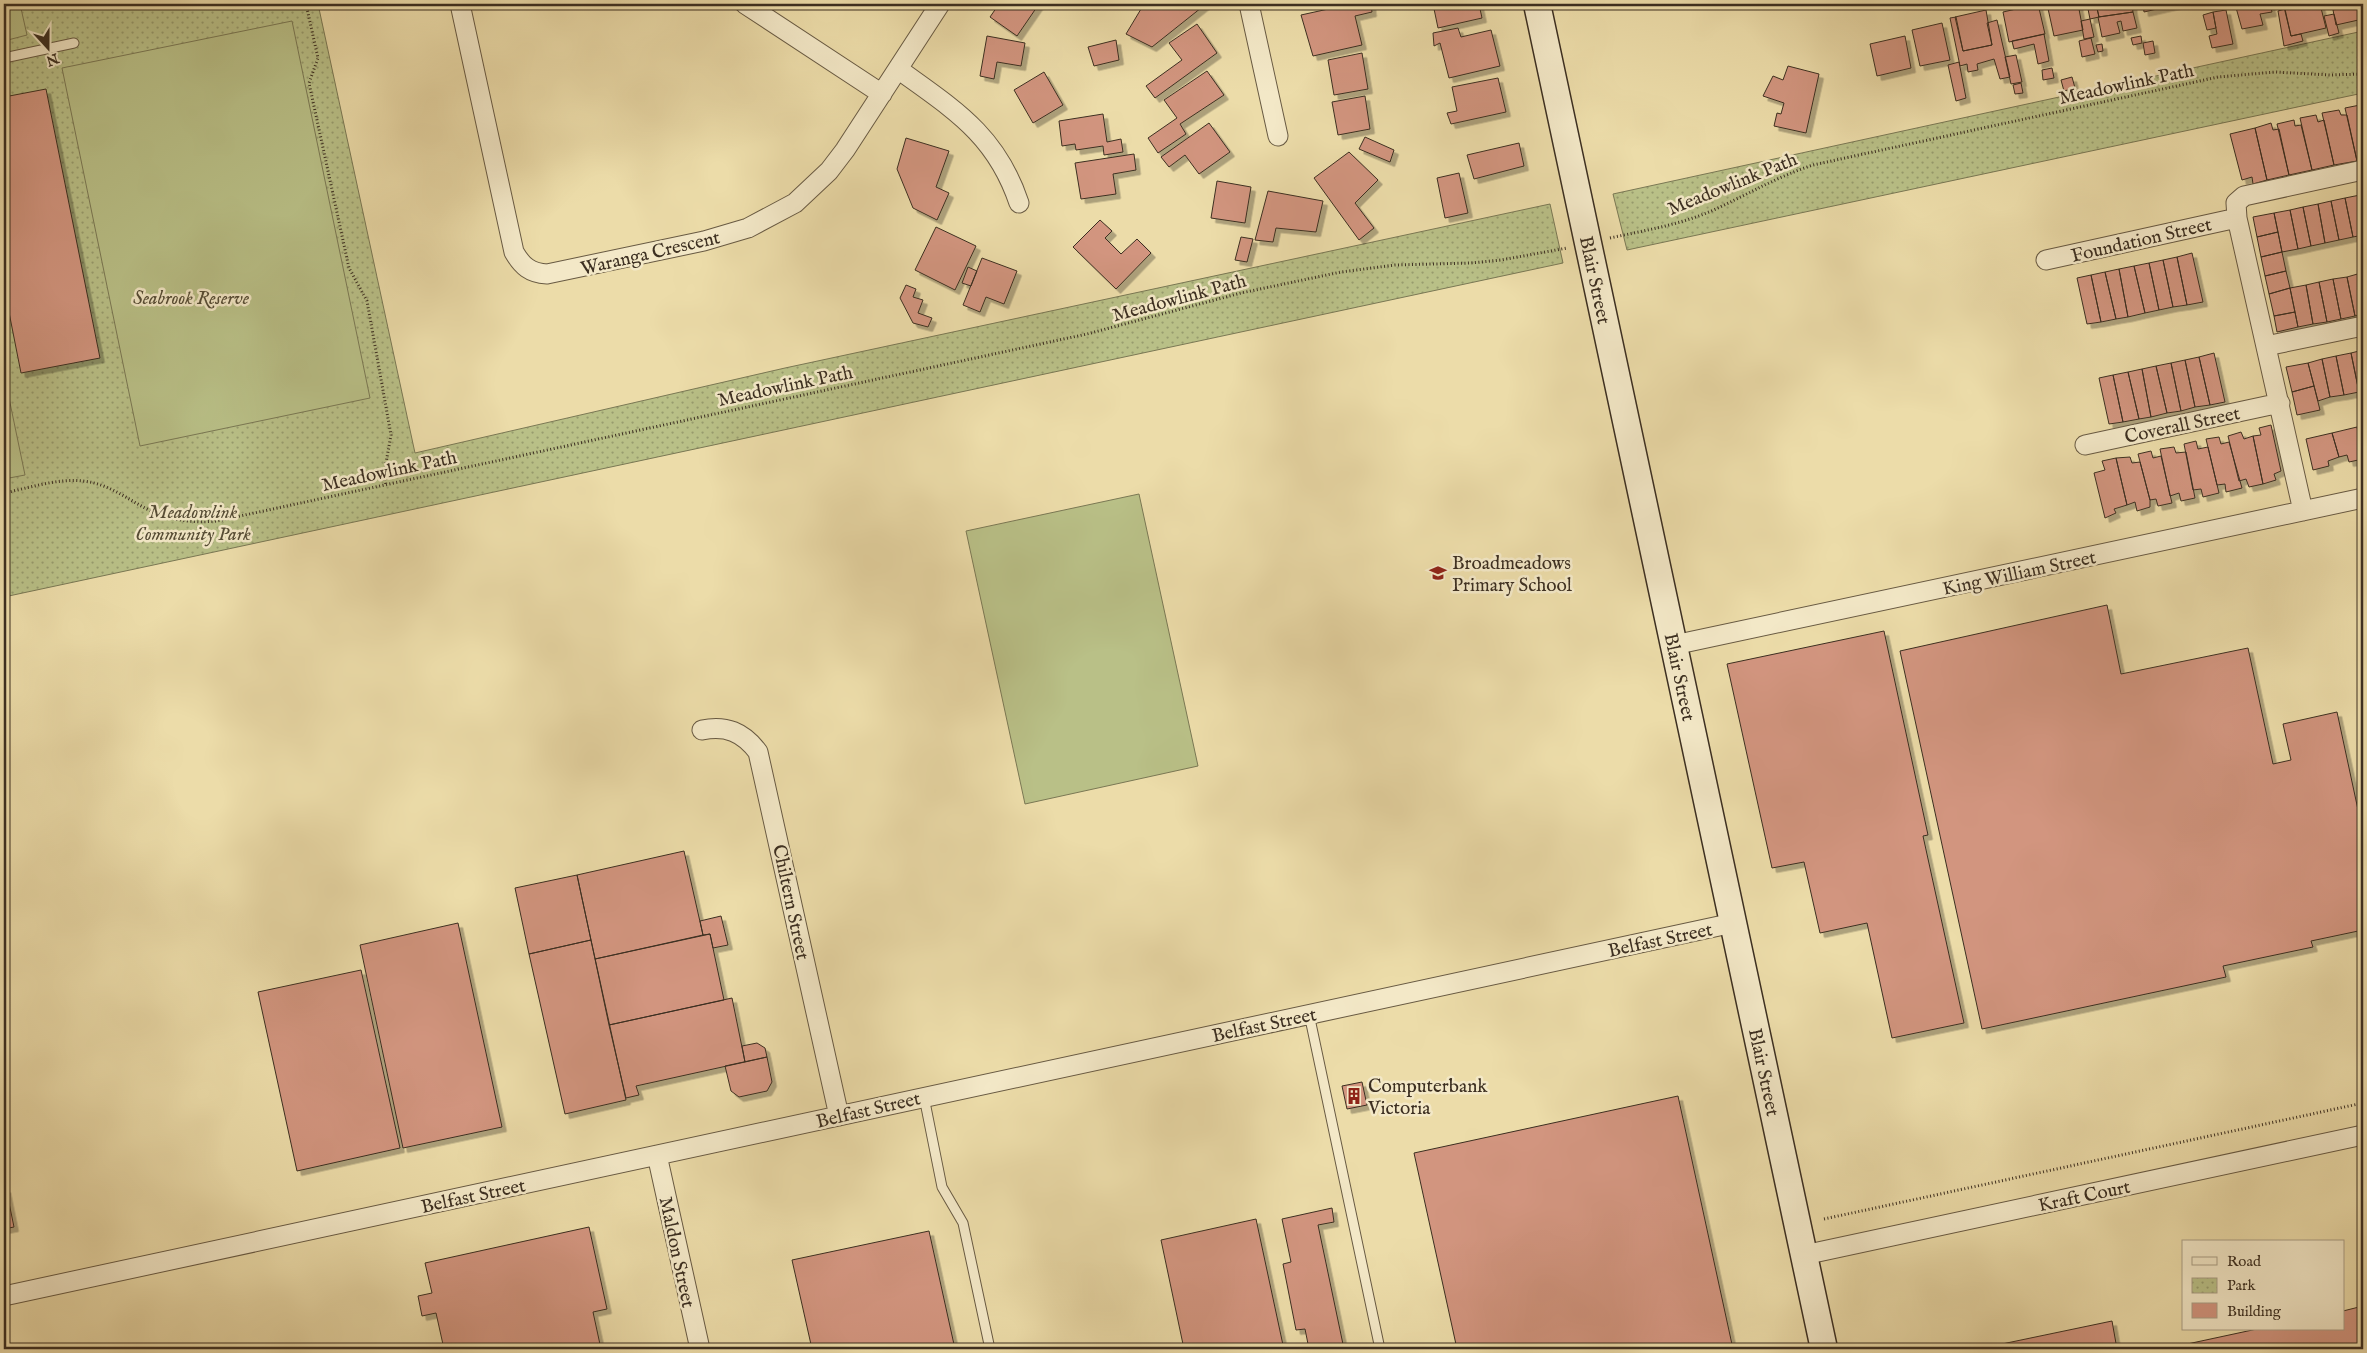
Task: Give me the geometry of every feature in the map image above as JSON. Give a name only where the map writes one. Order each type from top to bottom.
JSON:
[{"type":"street","name":"Waranga Crescent","points":[[460,4],[514,252],[521,263],[538,274],[558,272],[704,241],[740,231],[771,218],[796,203],[829,171],[882,94],[940,4]]},
{"type":"street","points":[[746,4],[882,94]]},
{"type":"street","points":[[1248,4],[1278,136]]},
{"type":"street","name":"Blair Street","points":[[1537,4],[1824,1349]]},
{"type":"street","points":[[898,69],[952,108],[990,145],[1011,180],[1019,203]]},
{"type":"street","points":[[2303,511],[2280,403],[2236,218],[2236,203],[2244,196],[2363,170]]},
{"type":"street","name":"Foundation Street","points":[[2046,260],[2236,218]]},
{"type":"street","points":[[2266,346],[2363,326]]},
{"type":"street","name":"Coverall Street","points":[[2085,444],[2280,403]]},
{"type":"street","name":"King William Street","points":[[1674,646],[2363,498]]},
{"type":"street","name":"Chiltern Street","points":[[702,730],[726,729],[738,733],[749,740],[758,752],[839,1116]]},
{"type":"street","name":"Belfast Street","points":[[4,1296],[1733,923]]},
{"type":"street","name":"Kraft Court","points":[[1804,1255],[2363,1135]]},
{"type":"street","name":"Maldon Street","points":[[657,1155],[700,1349]]},
{"type":"lane","points":[[4,58],[74,43]]},
{"type":"lane","points":[[1309,1014],[1380,1349]]},
{"type":"lane","points":[[924,1097],[942,1187],[963,1223],[990,1349]]},
{"type":"path","points":[[306,4],[318,58],[309,82],[348,268],[367,301],[391,435],[384,474],[386,485]]},
{"type":"path","name":"Meadowlink Path","points":[[4,493],[56,482],[82,481],[109,487],[154,512],[167,517],[202,522],[386,485],[1087,334],[1241,293],[1341,272],[1395,264],[1471,264],[1588,243],[1677,223],[1699,216],[1784,175],[1813,165],[2218,77],[2275,72],[2330,75],[2363,74]]},
{"type":"path","points":[[1824,1219],[2363,1103]]},
{"type":"green space","name":"Seabrook Reserve","points":[[4,4],[318,4],[415,453],[785,368],[1550,204],[1563,263],[4,597]]},
{"type":"green space","points":[[4,4],[20,4],[27,35],[4,41]]},
{"type":"green space","points":[[292,21],[370,398],[140,446],[62,68]]},
{"type":"green space","points":[[2363,31],[2363,93],[1627,250],[1613,194]]},
{"type":"green space","points":[[4,374],[25,475],[4,479]]},
{"type":"green space","points":[[1139,494],[1198,766],[1025,804],[966,531]]},
{"type":"building","points":[[999,4],[1039,4],[1017,36],[990,17]]},
{"type":"building","points":[[1144,4],[1206,4],[1152,47],[1126,34]]},
{"type":"building","points":[[1351,4],[1371,4],[1372,12],[1355,16],[1362,45],[1313,56],[1301,15]]},
{"type":"building","points":[[1433,4],[1479,4],[1482,18],[1438,28]]},
{"type":"building","points":[[2038,4],[2045,34],[2009,42],[2003,12]]},
{"type":"building","points":[[2047,4],[2078,4],[2083,30],[2054,36]]},
{"type":"building","points":[[2087,4],[2096,4],[2099,17],[2090,19]]},
{"type":"building","points":[[2096,4],[2132,4],[2133,12],[2099,17]]},
{"type":"building","points":[[2143,4],[2179,4],[2144,12]]},
{"type":"building","points":[[2235,4],[2270,4],[2272,12],[2260,14],[2263,25],[2242,29]]},
{"type":"building","points":[[2289,4],[2320,4],[2326,28],[2291,36],[2284,7],[2289,6]]},
{"type":"building","points":[[2336,4],[2363,4],[2363,19],[2336,25],[2333,10],[2337,9]]},
{"type":"building","points":[[2285,9],[2291,36],[2301,34],[2303,41],[2284,46],[2278,11]]},
{"type":"building","points":[[1986,10],[1992,45],[1963,51],[1955,17]]},
{"type":"building","points":[[2226,10],[2233,44],[2212,48],[2209,36],[2217,34],[2213,12]]},
{"type":"building","points":[[2133,12],[2137,28],[2123,31],[2121,21],[2117,22],[2120,33],[2102,37],[2098,17]]},
{"type":"building","points":[[2213,12],[2216,28],[2207,30],[2203,15]]},
{"type":"building","points":[[2334,14],[2339,33],[2329,36],[2324,16]]},
{"type":"building","points":[[1956,17],[1963,51],[1992,45],[1987,23],[1997,20],[2010,77],[2000,79],[1994,59],[1977,64],[1978,70],[1968,72],[1967,64],[1960,66],[1950,18]]},
{"type":"building","points":[[2090,19],[2094,37],[2084,39],[2081,21]]},
{"type":"building","points":[[1942,23],[1950,60],[1920,66],[1912,30]]},
{"type":"building","points":[[1197,24],[1217,53],[1155,98],[1146,86],[1182,60],[1169,43]]},
{"type":"building","points":[[1458,28],[1461,37],[1491,30],[1500,66],[1449,78],[1440,43],[1434,46],[1433,33]]},
{"type":"building","points":[[2044,34],[2049,61],[2038,64],[2034,44],[2014,49],[2012,41]]},
{"type":"building","points":[[987,36],[1025,43],[1021,66],[997,62],[994,79],[980,76]]},
{"type":"building","points":[[1905,36],[1911,68],[1877,76],[1870,44]]},
{"type":"building","points":[[2141,36],[2142,43],[2133,45],[2131,38]]},
{"type":"building","points":[[2091,38],[2095,54],[2082,57],[2079,41]]},
{"type":"building","points":[[1116,40],[1119,60],[1094,66],[1088,47]]},
{"type":"building","points":[[2153,41],[2155,53],[2145,55],[2143,43]]},
{"type":"building","points":[[2102,44],[2103,51],[2098,52],[2096,45]]},
{"type":"building","points":[[1362,53],[1368,89],[1334,95],[1328,60]]},
{"type":"building","points":[[2016,55],[2022,82],[2011,84],[2005,57]]},
{"type":"building","points":[[1959,62],[1966,98],[1956,101],[1948,65]]},
{"type":"building","points":[[1788,66],[1819,74],[1806,133],[1774,126],[1777,113],[1781,114],[1784,103],[1763,96],[1773,76],[1783,80]]},
{"type":"building","points":[[2052,68],[2054,78],[2043,80],[2042,70]]},
{"type":"building","points":[[1207,71],[1224,95],[1180,124],[1186,134],[1158,153],[1148,138],[1177,118],[1164,100]]},
{"type":"building","points":[[1044,72],[1063,105],[1033,123],[1014,90]]},
{"type":"building","points":[[2072,77],[2075,88],[2064,91],[2061,80]]},
{"type":"building","points":[[1498,78],[1506,112],[1451,124],[1447,113],[1457,111],[1452,87]]},
{"type":"building","points":[[2021,83],[2023,93],[2015,94],[2013,85]]},
{"type":"building","points":[[46,89],[100,358],[21,373],[4,287],[4,97]]},
{"type":"building","points":[[1365,96],[1370,129],[1338,135],[1332,102]]},
{"type":"building","points":[[2360,105],[2363,111],[2363,160],[2357,161],[2345,108]]},
{"type":"building","points":[[2339,110],[2341,115],[2347,115],[2357,161],[2334,165],[2322,113]]},
{"type":"building","points":[[1103,114],[1107,142],[1121,139],[1123,152],[1104,155],[1103,146],[1076,150],[1075,144],[1062,146],[1059,121]]},
{"type":"building","points":[[2316,115],[2318,122],[2324,120],[2334,165],[2312,170],[2300,118]]},
{"type":"building","points":[[2294,120],[2295,126],[2301,125],[2312,170],[2289,175],[2277,124]]},
{"type":"building","points":[[1209,123],[1230,152],[1199,174],[1185,155],[1169,167],[1161,157]]},
{"type":"building","points":[[2271,123],[2273,130],[2279,129],[2289,175],[2267,180],[2255,128]]},
{"type":"building","points":[[2255,128],[2267,180],[2253,184],[2252,177],[2242,180],[2230,134]]},
{"type":"building","points":[[1365,137],[1394,150],[1390,162],[1359,149]]},
{"type":"building","points":[[906,138],[949,151],[936,187],[949,193],[937,220],[913,208],[897,169]]},
{"type":"building","points":[[1519,143],[1524,166],[1474,179],[1467,155]]},
{"type":"building","points":[[1349,152],[1378,180],[1355,203],[1374,228],[1359,240],[1314,178]]},
{"type":"building","points":[[1134,154],[1136,170],[1113,174],[1116,194],[1081,199],[1075,163]]},
{"type":"building","points":[[1459,173],[1468,213],[1445,218],[1437,178]]},
{"type":"building","points":[[1217,181],[1251,187],[1245,223],[1211,218]]},
{"type":"building","points":[[1268,191],[1323,201],[1316,232],[1276,228],[1273,242],[1255,240]]},
{"type":"building","points":[[2360,195],[2363,212],[2363,235],[2353,237],[2345,198]]},
{"type":"building","points":[[2345,198],[2353,237],[2339,240],[2331,201]]},
{"type":"building","points":[[2331,201],[2339,240],[2325,243],[2318,204]]},
{"type":"building","points":[[2318,204],[2325,243],[2311,246],[2303,207]]},
{"type":"building","points":[[2303,207],[2311,246],[2298,249],[2290,210]]},
{"type":"building","points":[[2290,210],[2298,249],[2282,252],[2274,213]]},
{"type":"building","points":[[2274,213],[2278,232],[2257,237],[2253,217]]},
{"type":"building","points":[[1100,220],[1112,231],[1105,238],[1121,254],[1137,239],[1151,253],[1116,289],[1073,247]]},
{"type":"building","points":[[936,227],[976,246],[955,290],[915,270]]},
{"type":"building","points":[[2278,232],[2282,252],[2261,257],[2257,237]]},
{"type":"building","points":[[1241,237],[1253,239],[1247,262],[1235,260]]},
{"type":"building","points":[[2282,252],[2286,271],[2265,276],[2261,257]]},
{"type":"building","points":[[2192,253],[2203,302],[2187,305],[2177,257]]},
{"type":"building","points":[[2177,257],[2187,305],[2173,307],[2163,260]]},
{"type":"building","points":[[982,258],[1017,271],[1004,304],[986,297],[980,312],[963,305]]},
{"type":"building","points":[[2163,260],[2173,307],[2159,310],[2149,263]]},
{"type":"building","points":[[2149,263],[2159,310],[2145,313],[2134,266]]},
{"type":"building","points":[[2134,266],[2145,313],[2128,317],[2119,269]]},
{"type":"building","points":[[968,267],[977,271],[971,286],[962,283]]},
{"type":"building","points":[[2119,269],[2128,317],[2116,319],[2105,272]]},
{"type":"building","points":[[2286,271],[2290,288],[2269,294],[2265,276]]},
{"type":"building","points":[[2105,272],[2116,319],[2101,322],[2091,275]]},
{"type":"building","points":[[2361,273],[2363,314],[2355,316],[2347,277]]},
{"type":"building","points":[[2091,275],[2101,322],[2087,324],[2077,278]]},
{"type":"building","points":[[2347,277],[2355,316],[2341,319],[2333,279]]},
{"type":"building","points":[[2333,279],[2341,319],[2327,322],[2319,282]]},
{"type":"building","points":[[2319,282],[2327,322],[2313,324],[2306,285]]},
{"type":"building","points":[[906,285],[916,289],[913,297],[923,300],[918,313],[932,318],[928,327],[913,323],[900,298]]},
{"type":"building","points":[[2306,285],[2313,324],[2298,327],[2290,288]]},
{"type":"building","points":[[2290,288],[2295,312],[2274,316],[2269,294]]},
{"type":"building","points":[[2295,312],[2298,327],[2277,332],[2274,316]]},
{"type":"building","points":[[2363,350],[2363,391],[2359,392],[2351,353]]},
{"type":"building","points":[[2214,353],[2225,402],[2210,405],[2199,357]]},
{"type":"building","points":[[2351,353],[2359,392],[2344,395],[2336,356]]},
{"type":"building","points":[[2336,356],[2344,395],[2330,397],[2322,359]]},
{"type":"building","points":[[2199,357],[2210,405],[2195,407],[2185,360]]},
{"type":"building","points":[[2322,359],[2330,397],[2318,401],[2308,363]]},
{"type":"building","points":[[2185,360],[2195,407],[2181,411],[2171,363]]},
{"type":"building","points":[[2171,363],[2181,411],[2167,413],[2156,366]]},
{"type":"building","points":[[2308,363],[2314,386],[2292,392],[2286,367]]},
{"type":"building","points":[[2156,366],[2167,413],[2151,417],[2142,369]]},
{"type":"building","points":[[2142,369],[2151,417],[2139,419],[2128,372]]},
{"type":"building","points":[[2128,372],[2139,419],[2123,422],[2113,375]]},
{"type":"building","points":[[2113,375],[2123,422],[2109,424],[2099,378]]},
{"type":"building","points":[[2314,386],[2320,410],[2297,415],[2292,392]]},
{"type":"building","points":[[2271,425],[2281,471],[2274,474],[2276,480],[2263,484],[2253,436],[2261,435],[2259,428]]},
{"type":"building","points":[[2357,427],[2363,459],[2349,462],[2347,455],[2339,457],[2332,433]]},
{"type":"building","points":[[2241,432],[2244,439],[2253,436],[2263,484],[2249,487],[2246,479],[2239,481],[2228,436]]},
{"type":"building","points":[[2332,433],[2339,457],[2328,461],[2329,466],[2313,470],[2306,439]]},
{"type":"building","points":[[2219,437],[2221,444],[2229,442],[2242,488],[2226,492],[2225,484],[2217,485],[2206,439]]},
{"type":"building","points":[[2196,441],[2198,449],[2208,447],[2219,493],[2203,497],[2201,489],[2193,490],[2184,444]]},
{"type":"building","points":[[2174,447],[2176,453],[2186,452],[2195,498],[2181,501],[2179,493],[2170,496],[2160,449]]},
{"type":"building","points":[[2151,451],[2153,458],[2161,456],[2172,503],[2158,506],[2156,499],[2150,500],[2138,454]]},
{"type":"building","points":[[2130,457],[2132,463],[2140,462],[2150,500],[2150,507],[2137,511],[2135,502],[2127,505],[2116,458]]},
{"type":"building","points":[[2116,458],[2127,505],[2114,509],[2116,513],[2105,518],[2094,473],[2105,470],[2102,461]]},
{"type":"building","points":[[2107,605],[2121,674],[2248,648],[2273,764],[2291,760],[2283,724],[2337,712],[2363,833],[2363,930],[2311,941],[2313,947],[2223,966],[2226,977],[1982,1029],[1900,651]]},
{"type":"building","points":[[1884,631],[1928,835],[1923,836],[1964,1023],[1892,1038],[1867,923],[1820,933],[1804,862],[1772,868],[1727,664]]},
{"type":"building","points":[[684,851],[703,935],[595,959],[577,875]]},
{"type":"building","points":[[577,875],[591,940],[529,954],[515,888]]},
{"type":"building","points":[[721,916],[728,945],[713,948],[710,934],[703,935],[700,921]]},
{"type":"building","points":[[458,923],[502,1127],[403,1148],[360,945]]},
{"type":"building","points":[[710,934],[724,1000],[609,1025],[595,959]]},
{"type":"building","points":[[591,940],[626,1100],[565,1114],[529,954]]},
{"type":"building","points":[[361,970],[400,1148],[297,1171],[258,992]]},
{"type":"building","points":[[732,998],[745,1062],[636,1086],[639,1095],[626,1098],[609,1025]]},
{"type":"building","points":[[757,1043],[765,1048],[767,1057],[745,1062],[742,1046]]},
{"type":"building","points":[[767,1057],[772,1082],[767,1091],[739,1097],[731,1091],[725,1066]]},
{"type":"building","name":"Computerbank Victoria","points":[[1362,1082],[1367,1105],[1347,1109],[1342,1086]]},
{"type":"building","points":[[1678,1096],[1733,1349],[1457,1349],[1414,1153]]},
{"type":"building","points":[[6,1188],[14,1227],[4,1229],[4,1189]]},
{"type":"building","points":[[1332,1208],[1334,1222],[1318,1225],[1344,1349],[1309,1349],[1305,1329],[1296,1330],[1283,1264],[1291,1262],[1282,1219]]},
{"type":"building","points":[[1256,1219],[1283,1345],[1265,1349],[1184,1349],[1161,1240]]},
{"type":"building","points":[[589,1227],[607,1309],[593,1312],[601,1349],[444,1349],[436,1313],[422,1316],[418,1296],[432,1293],[425,1263]]},
{"type":"building","points":[[929,1231],[955,1349],[812,1349],[792,1260]]},
{"type":"building","points":[[2363,1306],[2363,1349],[2164,1349],[2252,1330],[2344,1330],[2344,1311]]},
{"type":"building","points":[[2112,1321],[2117,1349],[1978,1349]]},
{"type":"place","name":"Broadmeadows Primary School","points":[[1438,573]]},
{"type":"place","name":"Computerbank Victoria","points":[[1354,1096]]},
{"type":"park label","name":"Meadowlink Community Park","points":[[193,522]]}]
